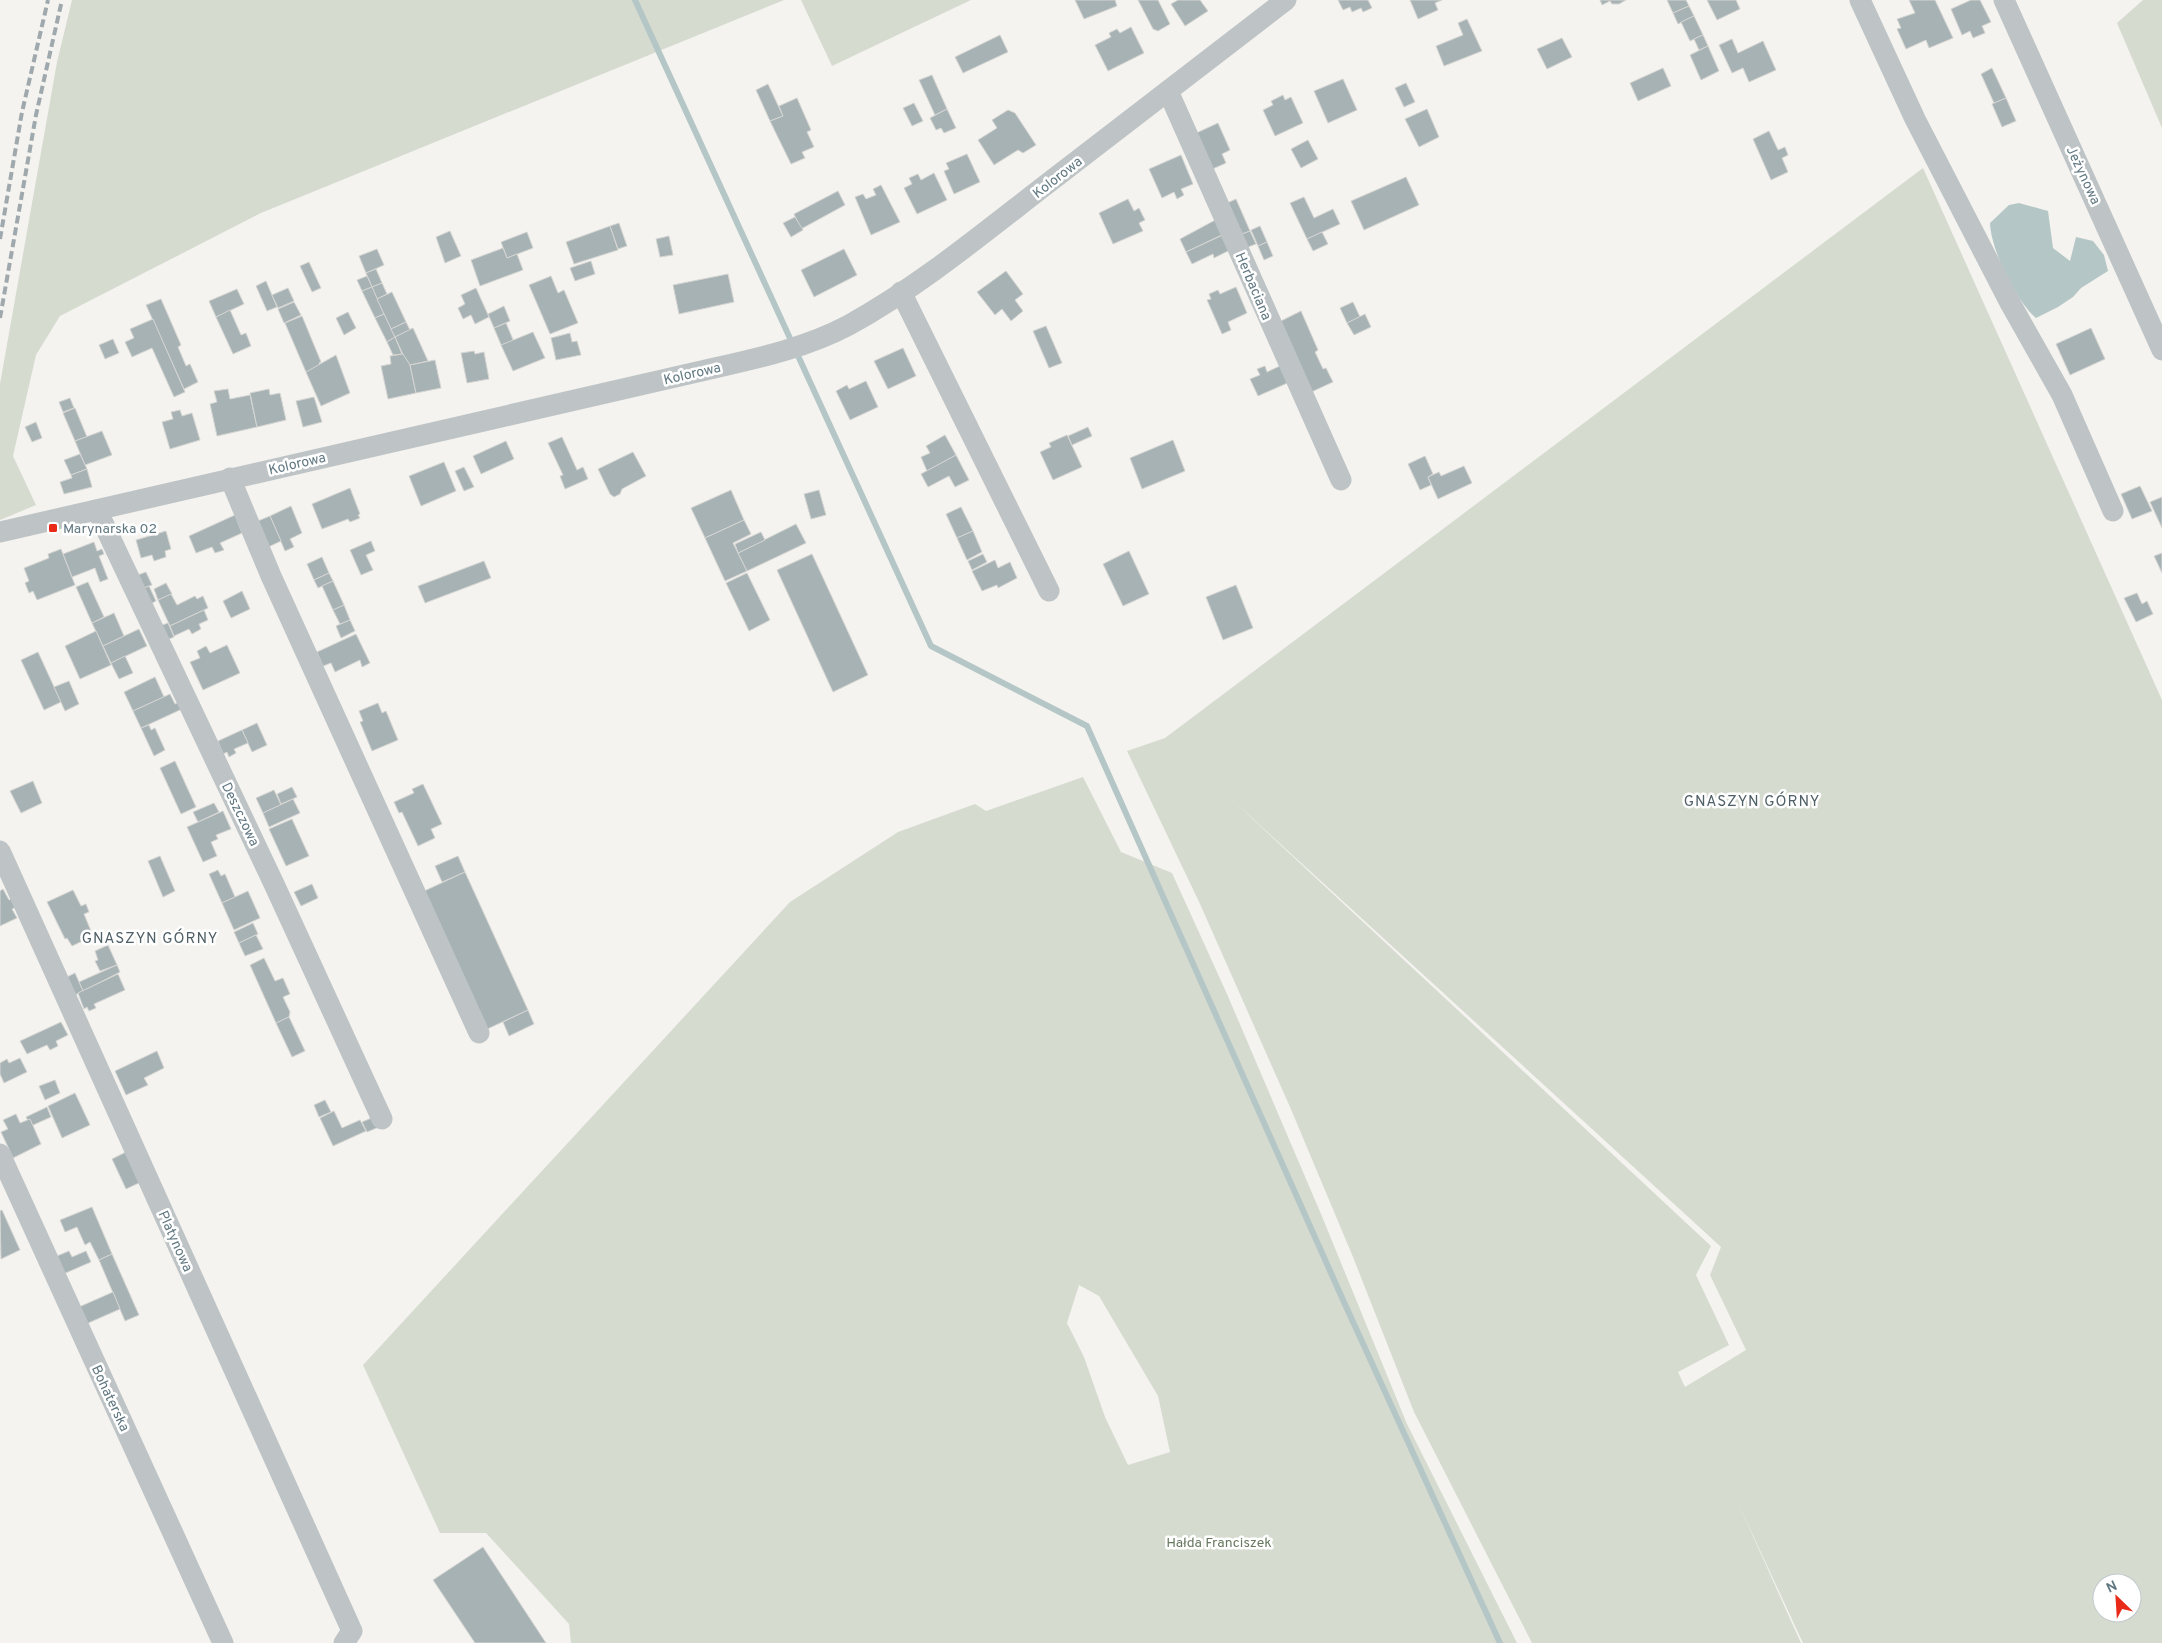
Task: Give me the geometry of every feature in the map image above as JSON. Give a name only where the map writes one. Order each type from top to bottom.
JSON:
[{"type":"street","name":"Kolorowa","points":[[0,532],[772,354],[809,342],[848,325],[960,252],[1286,0]]},
{"type":"street","points":[[1860,0],[1915,119],[2009,301],[2062,395],[2114,511]]},
{"type":"street","name":"Jeżynowa","points":[[2004,0],[2162,350]]},
{"type":"street","name":"Herbaciana","points":[[1168,91],[1341,480]]},
{"type":"street","points":[[901,292],[1049,591]]},
{"type":"street","points":[[230,478],[271,576],[479,1033]]},
{"type":"street","name":"Deszczowa","points":[[97,510],[274,884],[382,1120]]},
{"type":"street","name":"Platynowa","points":[[0,850],[348,1637]]},
{"type":"street","name":"Bohaterska","points":[[0,1154],[223,1643]]},
{"type":"green space","points":[[72,0],[784,0],[261,213],[60,316],[36,355],[13,456],[36,505],[0,520],[0,384],[57,62]]},
{"type":"green space","points":[[801,0],[971,0],[832,66]]},
{"type":"green space","points":[[2143,0],[2162,0],[2162,128],[2117,23]]},
{"type":"green space","points":[[1923,168],[2162,700],[2162,1643],[1803,1643],[1738,1503],[1801,1643],[1532,1643],[1414,1412],[1353,1257],[1290,1107],[1200,904],[1127,751],[1165,738]],"holes":[[[1228,796],[1721,1247],[1710,1275],[1746,1350],[1685,1387],[1678,1372],[1729,1345],[1696,1275],[1711,1246]]]},
{"type":"green space","name":"Hałda Franciszek","points":[[1083,777],[1121,852],[1172,873],[1227,994],[1321,1214],[1407,1424],[1517,1643],[571,1643],[569,1624],[486,1533],[440,1533],[363,1365],[790,902],[898,832],[975,804],[986,811]],"holes":[[[1079,1285],[1099,1296],[1158,1396],[1170,1452],[1128,1465],[1105,1417],[1084,1357],[1067,1323]]]},
{"type":"shaded area","points":[[2019,203],[2048,211],[2053,248],[2070,261],[2076,237],[2093,241],[2104,255],[2108,271],[2081,288],[2073,297],[2058,307],[2036,318],[2013,288],[1991,234],[1990,223],[2009,205]]},
{"type":"building","points":[[1075,0],[1115,0],[1117,6],[1084,19]]},
{"type":"building","points":[[1138,0],[1158,0],[1170,24],[1158,31],[1153,29]]},
{"type":"building","points":[[1178,0],[1200,0],[1208,11],[1185,26],[1171,4]]},
{"type":"building","points":[[1338,0],[1368,0],[1372,8],[1363,12],[1361,8],[1352,12],[1350,7],[1343,10]]},
{"type":"building","points":[[1410,0],[1442,0],[1435,3],[1438,10],[1418,19]]},
{"type":"building","points":[[1600,0],[1626,0],[1619,4],[1612,4],[1610,1],[1602,5]]},
{"type":"building","points":[[1667,0],[1686,0],[1689,6],[1673,13]]},
{"type":"building","points":[[1707,0],[1736,0],[1740,9],[1717,20]]},
{"type":"building","points":[[1909,0],[1935,0],[1953,38],[1929,48],[1926,40],[1906,49],[1897,29],[1901,28],[1897,19],[1915,13]]},
{"type":"building","points":[[1971,0],[1980,0],[1991,22],[1982,26],[1985,33],[1973,38],[1970,31],[1962,35],[1951,9]]},
{"type":"building","points":[[1689,6],[1694,16],[1678,24],[1673,13]]},
{"type":"building","points":[[1694,16],[1703,35],[1690,41],[1681,22]]},
{"type":"building","points":[[1467,19],[1482,51],[1444,66],[1436,46],[1463,35],[1458,23]]},
{"type":"building","points":[[1131,27],[1144,53],[1108,71],[1095,45],[1111,37],[1109,33],[1117,29],[1120,33]]},
{"type":"building","points":[[1000,35],[1008,52],[963,73],[955,57]]},
{"type":"building","points":[[1703,35],[1708,46],[1699,50],[1694,39]]},
{"type":"building","points":[[1562,38],[1572,57],[1547,69],[1537,49]]},
{"type":"building","points":[[1732,39],[1738,53],[1763,41],[1776,70],[1749,82],[1743,68],[1732,73],[1719,45]]},
{"type":"building","points":[[1708,46],[1719,71],[1701,80],[1690,55]]},
{"type":"building","points":[[1663,68],[1671,86],[1638,101],[1630,83]]},
{"type":"building","points":[[1992,68],[2006,98],[1994,103],[1981,74]]},
{"type":"building","points":[[932,75],[947,109],[935,115],[919,80]]},
{"type":"building","points":[[1343,79],[1357,110],[1328,123],[1314,91]]},
{"type":"building","points":[[1406,83],[1415,102],[1404,107],[1395,88]]},
{"type":"building","points":[[768,84],[783,116],[770,121],[756,90]]},
{"type":"building","points":[[1283,95],[1285,100],[1291,97],[1303,123],[1275,136],[1263,110],[1273,105],[1271,101]]},
{"type":"building","points":[[797,98],[811,130],[807,132],[814,147],[802,152],[805,158],[791,164],[770,121],[783,116],[779,106]]},
{"type":"building","points":[[2006,98],[2016,121],[2002,127],[1992,104]]},
{"type":"building","points":[[914,103],[923,121],[912,126],[903,108]]},
{"type":"building","points":[[947,109],[956,128],[944,133],[941,128],[936,130],[930,118]]},
{"type":"building","points":[[1427,109],[1439,137],[1419,147],[1405,119]]},
{"type":"building","points":[[1008,110],[1015,113],[1036,145],[1023,153],[1018,150],[994,165],[978,140],[997,128],[992,120]]},
{"type":"building","points":[[1218,123],[1230,150],[1222,154],[1226,163],[1208,171],[1192,135]]},
{"type":"building","points":[[1769,131],[1778,150],[1785,147],[1788,155],[1782,158],[1788,172],[1771,180],[1753,139]]},
{"type":"building","points":[[1308,140],[1318,159],[1301,168],[1291,149]]},
{"type":"building","points":[[967,154],[980,182],[954,194],[944,171],[949,169],[946,163]]},
{"type":"building","points":[[1181,155],[1193,184],[1181,189],[1184,195],[1177,199],[1174,192],[1162,198],[1149,169]]},
{"type":"building","points":[[934,173],[947,200],[917,214],[904,188],[912,184],[909,178],[918,174],[921,180]]},
{"type":"building","points":[[1406,177],[1419,205],[1364,230],[1351,201]]},
{"type":"building","points":[[881,185],[900,222],[871,235],[855,197],[863,194],[866,199],[876,195],[873,189]]},
{"type":"building","points":[[838,191],[845,205],[801,229],[794,214]]},
{"type":"building","points":[[1304,197],[1314,218],[1333,209],[1340,224],[1307,239],[1290,203]]},
{"type":"building","points":[[1128,199],[1134,211],[1139,208],[1145,220],[1139,223],[1143,231],[1113,244],[1099,213]]},
{"type":"building","points":[[1236,199],[1250,231],[1237,236],[1223,205]]},
{"type":"building","points":[[795,217],[803,230],[791,237],[783,223]]},
{"type":"building","points":[[1219,218],[1226,233],[1186,252],[1180,239]]},
{"type":"building","points":[[619,223],[627,246],[618,249],[610,226]]},
{"type":"building","points":[[610,226],[618,250],[574,264],[566,242]]},
{"type":"building","points":[[1260,226],[1267,242],[1258,246],[1251,230]]},
{"type":"building","points":[[450,231],[461,256],[445,263],[436,237]]},
{"type":"building","points":[[1250,231],[1256,244],[1243,249],[1237,236]]},
{"type":"building","points":[[527,232],[533,248],[507,258],[501,242]]},
{"type":"building","points":[[1322,232],[1328,244],[1313,251],[1307,239]]},
{"type":"building","points":[[1225,234],[1232,249],[1214,258],[1213,254],[1192,264],[1186,252]]},
{"type":"building","points":[[669,236],[673,255],[660,257],[656,239]]},
{"type":"building","points":[[1267,242],[1273,256],[1264,260],[1258,246]]},
{"type":"building","points":[[503,248],[507,258],[517,254],[523,270],[480,286],[471,260]]},
{"type":"building","points":[[377,249],[384,265],[366,273],[359,256]]},
{"type":"building","points":[[844,249],[857,275],[814,297],[801,270]]},
{"type":"building","points":[[591,261],[595,274],[575,281],[570,268]]},
{"type":"building","points":[[309,262],[321,288],[312,292],[300,266]]},
{"type":"building","points":[[376,269],[382,283],[372,287],[366,273]]},
{"type":"building","points":[[1006,271],[1023,294],[1015,300],[1023,311],[1011,321],[1002,309],[995,315],[977,292]]},
{"type":"building","points":[[728,274],[734,302],[679,314],[673,285]]},
{"type":"building","points":[[367,276],[372,287],[362,291],[357,280]]},
{"type":"building","points":[[551,276],[558,293],[564,290],[578,323],[550,334],[529,285]]},
{"type":"building","points":[[266,281],[277,307],[267,311],[256,286]]},
{"type":"building","points":[[382,283],[387,294],[377,299],[372,287]]},
{"type":"building","points":[[372,287],[384,314],[375,318],[362,291]]},
{"type":"building","points":[[1236,287],[1247,313],[1228,322],[1231,330],[1222,334],[1207,300],[1211,299],[1209,294],[1218,290],[1220,294]]},
{"type":"building","points":[[288,288],[294,301],[278,308],[272,295]]},
{"type":"building","points":[[476,288],[489,317],[475,324],[471,315],[463,319],[458,308],[465,304],[461,295]]},
{"type":"building","points":[[237,289],[244,304],[216,317],[209,301]]},
{"type":"building","points":[[392,292],[406,322],[391,329],[377,299]]},
{"type":"building","points":[[161,299],[181,345],[178,347],[186,366],[190,364],[198,382],[184,389],[146,305]]},
{"type":"building","points":[[294,302],[301,315],[284,323],[278,309]]},
{"type":"building","points":[[1353,302],[1360,317],[1347,323],[1340,308]]},
{"type":"building","points":[[504,306],[510,321],[494,328],[488,314]]},
{"type":"building","points":[[230,310],[241,335],[246,333],[251,346],[233,354],[216,317]]},
{"type":"building","points":[[1301,311],[1318,350],[1315,352],[1323,369],[1326,368],[1333,382],[1307,394],[1281,321]]},
{"type":"building","points":[[348,312],[356,328],[344,335],[336,318]]},
{"type":"building","points":[[384,314],[395,337],[387,342],[375,318]]},
{"type":"building","points":[[1365,314],[1371,327],[1354,335],[1347,323]]},
{"type":"building","points":[[302,316],[321,362],[319,363],[320,366],[306,372],[285,323]]},
{"type":"building","points":[[153,319],[185,392],[174,397],[152,348],[132,357],[125,342],[134,338],[130,329]]},
{"type":"building","points":[[406,322],[410,330],[395,337],[391,329]]},
{"type":"building","points":[[506,323],[514,342],[502,347],[494,328]]},
{"type":"building","points":[[1046,326],[1062,363],[1049,368],[1033,331]]},
{"type":"building","points":[[413,328],[428,361],[410,365],[406,361],[395,337]]},
{"type":"building","points":[[2091,328],[2105,359],[2070,375],[2056,344]]},
{"type":"building","points":[[533,332],[545,358],[513,371],[501,345]]},
{"type":"building","points":[[570,333],[572,342],[577,341],[581,355],[556,360],[551,338]]},
{"type":"building","points":[[395,337],[402,354],[393,355],[387,342]]},
{"type":"building","points":[[113,339],[119,353],[105,359],[99,345]]},
{"type":"building","points":[[903,348],[916,376],[888,389],[874,361]]},
{"type":"building","points":[[474,351],[475,354],[484,352],[489,379],[467,383],[461,353]]},
{"type":"building","points":[[403,354],[410,365],[416,393],[388,399],[381,366],[391,364],[390,356]]},
{"type":"building","points":[[336,355],[350,393],[321,406],[306,372]]},
{"type":"building","points":[[435,360],[441,388],[416,393],[410,365]]},
{"type":"building","points":[[1284,364],[1292,381],[1258,396],[1250,379],[1260,375],[1257,369],[1265,366],[1267,372]]},
{"type":"building","points":[[866,381],[878,407],[850,420],[836,391],[847,385],[849,389]]},
{"type":"building","points":[[228,389],[230,399],[250,395],[257,427],[217,436],[210,404],[217,402],[214,391]]},
{"type":"building","points":[[269,389],[270,395],[280,393],[286,420],[257,427],[250,393]]},
{"type":"building","points":[[314,397],[322,422],[303,427],[296,401]]},
{"type":"building","points":[[70,398],[74,408],[63,412],[59,402]]},
{"type":"building","points":[[75,408],[87,437],[75,441],[63,413]]},
{"type":"building","points":[[180,410],[182,416],[192,413],[200,440],[170,449],[162,422],[173,419],[171,412]]},
{"type":"building","points":[[36,422],[42,438],[32,442],[25,427]]},
{"type":"building","points":[[1088,427],[1092,436],[1072,445],[1068,436]]},
{"type":"building","points":[[102,431],[112,455],[85,465],[75,441]]},
{"type":"building","points":[[945,435],[956,455],[927,471],[921,457],[930,453],[926,446]]},
{"type":"building","points":[[1067,435],[1082,467],[1053,480],[1040,452],[1051,447],[1049,443]]},
{"type":"building","points":[[562,437],[577,470],[583,467],[588,479],[565,489],[560,476],[563,475],[548,443]]},
{"type":"building","points":[[1173,440],[1185,471],[1142,489],[1130,458]]},
{"type":"building","points":[[506,441],[514,459],[481,474],[473,456]]},
{"type":"building","points":[[633,452],[646,476],[622,489],[620,494],[614,497],[610,494],[598,469]]},
{"type":"building","points":[[80,454],[87,469],[71,475],[64,460]]},
{"type":"building","points":[[956,455],[969,480],[955,487],[949,476],[928,487],[921,474]]},
{"type":"building","points":[[1425,456],[1433,474],[1428,477],[1431,485],[1420,490],[1408,464]]},
{"type":"building","points":[[444,462],[456,491],[421,506],[409,476]]},
{"type":"building","points":[[1464,466],[1472,483],[1438,499],[1428,477],[1439,472],[1441,476]]},
{"type":"building","points":[[464,467],[474,487],[464,491],[455,471]]},
{"type":"building","points":[[87,469],[92,487],[64,494],[60,482],[72,478],[71,475]]},
{"type":"building","points":[[2140,486],[2152,511],[2132,519],[2121,494]]},
{"type":"building","points":[[350,488],[360,518],[350,522],[348,519],[322,529],[312,504]]},
{"type":"building","points":[[731,490],[744,520],[705,538],[691,508]]},
{"type":"building","points":[[819,490],[826,515],[811,519],[804,494]]},
{"type":"building","points":[[2162,497],[2162,528],[2150,502]]},
{"type":"building","points":[[291,506],[302,533],[290,539],[294,547],[285,551],[270,516]]},
{"type":"building","points":[[961,507],[973,531],[957,538],[946,514]]},
{"type":"building","points":[[235,515],[242,533],[220,543],[224,550],[215,553],[212,547],[196,553],[189,536]]},
{"type":"building","points":[[270,516],[281,541],[264,549],[253,523]]},
{"type":"building","points":[[744,520],[751,534],[733,543],[747,571],[725,581],[705,538]]},
{"type":"building","points":[[796,524],[806,543],[747,571],[738,553]]},
{"type":"building","points":[[166,531],[171,549],[165,551],[166,557],[154,561],[152,555],[141,558],[136,540]]},
{"type":"building","points":[[973,531],[982,552],[967,560],[957,538]]},
{"type":"building","points":[[761,532],[765,540],[738,553],[735,544]]},
{"type":"building","points":[[371,541],[375,551],[366,555],[373,570],[361,575],[350,550]]},
{"type":"building","points":[[94,542],[97,551],[102,549],[104,554],[99,556],[108,579],[100,582],[95,568],[72,577],[63,554]]},
{"type":"building","points":[[61,549],[75,585],[37,600],[33,591],[29,593],[25,583],[29,581],[24,568],[49,558],[48,554]]},
{"type":"building","points":[[1129,551],[1149,594],[1123,606],[1103,564]]},
{"type":"building","points":[[2162,553],[2162,573],[2154,556]]},
{"type":"building","points":[[812,554],[868,675],[833,692],[777,570]]},
{"type":"building","points":[[983,554],[987,562],[972,570],[968,561]]},
{"type":"building","points":[[322,557],[329,573],[314,580],[307,564]]},
{"type":"building","points":[[995,560],[998,568],[1010,562],[1017,578],[998,588],[997,585],[982,591],[972,571]]},
{"type":"building","points":[[484,561],[491,578],[425,603],[418,586]]},
{"type":"building","points":[[146,572],[152,585],[141,589],[135,576]]},
{"type":"building","points":[[329,573],[333,581],[318,588],[314,580]]},
{"type":"building","points":[[747,573],[770,620],[749,631],[726,583]]},
{"type":"building","points":[[333,581],[344,605],[333,610],[322,586]]},
{"type":"building","points":[[88,582],[104,617],[92,623],[76,587]]},
{"type":"building","points":[[166,583],[172,594],[158,600],[154,589]]},
{"type":"building","points":[[1236,585],[1253,628],[1223,640],[1206,597]]},
{"type":"building","points":[[149,586],[156,601],[148,605],[141,589]]},
{"type":"building","points":[[242,591],[250,609],[231,618],[223,601]]},
{"type":"building","points":[[2137,593],[2142,604],[2147,601],[2153,614],[2136,622],[2124,598]]},
{"type":"building","points":[[171,594],[177,605],[195,596],[197,599],[203,596],[208,608],[170,626],[158,600]]},
{"type":"building","points":[[344,605],[350,620],[340,624],[333,610]]},
{"type":"building","points":[[204,610],[208,620],[199,624],[201,629],[192,634],[189,629],[174,636],[170,626]]},
{"type":"building","points":[[114,613],[124,636],[103,646],[92,623]]},
{"type":"building","points":[[350,620],[355,631],[341,638],[336,626]]},
{"type":"building","points":[[168,623],[174,637],[164,641],[157,627]]},
{"type":"building","points":[[139,629],[147,646],[111,663],[103,646]]},
{"type":"building","points":[[96,631],[111,665],[80,679],[65,646]]},
{"type":"building","points":[[356,634],[370,663],[362,667],[360,660],[335,672],[331,663],[323,666],[317,652]]},
{"type":"building","points":[[227,645],[240,673],[203,690],[190,662],[200,658],[197,651],[206,646],[210,653]]},
{"type":"building","points":[[38,652],[61,702],[44,710],[21,660]]},
{"type":"building","points":[[125,656],[133,673],[119,679],[111,663]]},
{"type":"building","points":[[155,677],[164,697],[133,711],[124,692]]},
{"type":"building","points":[[69,681],[79,704],[65,711],[54,687]]},
{"type":"building","points":[[170,694],[175,704],[179,702],[182,709],[141,728],[133,711]]},
{"type":"building","points":[[378,703],[382,713],[386,711],[398,740],[372,751],[360,722],[363,721],[359,711]]},
{"type":"building","points":[[257,723],[267,745],[252,752],[242,730]]},
{"type":"building","points":[[149,725],[151,730],[155,728],[165,750],[154,756],[141,728]]},
{"type":"building","points":[[242,730],[248,743],[234,749],[236,753],[229,757],[227,752],[223,754],[218,741]]},
{"type":"building","points":[[175,761],[196,807],[181,814],[160,768]]},
{"type":"building","points":[[33,781],[42,803],[21,813],[10,791]]},
{"type":"building","points":[[423,784],[442,824],[431,829],[435,838],[418,846],[402,812],[399,813],[394,802],[414,793],[412,789]]},
{"type":"building","points":[[292,787],[297,797],[281,804],[277,794]]},
{"type":"building","points":[[274,790],[281,805],[263,813],[256,798]]},
{"type":"building","points":[[293,799],[300,813],[269,827],[263,813]]},
{"type":"building","points":[[214,803],[219,812],[198,822],[193,812]]},
{"type":"building","points":[[223,811],[231,829],[216,835],[218,839],[211,842],[217,856],[203,862],[187,827]]},
{"type":"building","points":[[292,819],[309,856],[286,866],[269,829]]},
{"type":"building","points":[[160,856],[175,891],[163,897],[148,861]]},
{"type":"building","points":[[458,856],[465,872],[442,882],[435,866]]},
{"type":"building","points":[[218,870],[221,876],[225,874],[235,897],[222,903],[209,874]]},
{"type":"building","points":[[465,872],[528,1010],[483,1031],[420,893]]},
{"type":"building","points":[[312,884],[318,898],[301,906],[294,892]]},
{"type":"building","points":[[3,889],[9,900],[14,898],[18,906],[12,909],[17,918],[0,926],[0,891]]},
{"type":"building","points":[[73,890],[81,906],[86,904],[89,912],[84,914],[93,936],[72,946],[67,938],[65,939],[47,902]]},
{"type":"building","points":[[248,891],[260,918],[234,930],[222,903]]},
{"type":"building","points":[[253,923],[258,934],[239,943],[234,932]]},
{"type":"building","points":[[256,935],[263,949],[245,956],[239,943]]},
{"type":"building","points":[[108,945],[117,965],[100,971],[95,961],[98,960],[95,951]]},
{"type":"building","points":[[264,958],[275,981],[283,978],[290,994],[283,997],[290,1012],[289,1017],[276,1023],[250,965]]},
{"type":"building","points":[[117,965],[120,972],[83,991],[79,982]]},
{"type":"building","points":[[75,973],[83,991],[73,996],[65,978]]},
{"type":"building","points":[[118,974],[125,990],[94,1004],[96,1008],[89,1011],[87,1007],[84,1009],[78,993]]},
{"type":"building","points":[[528,1010],[534,1024],[509,1036],[503,1022]]},
{"type":"building","points":[[289,1017],[305,1051],[292,1057],[276,1023]]},
{"type":"building","points":[[61,1022],[68,1035],[56,1041],[58,1046],[50,1050],[47,1045],[27,1054],[20,1041]]},
{"type":"building","points":[[157,1051],[164,1068],[144,1078],[148,1085],[126,1095],[115,1071]]},
{"type":"building","points":[[20,1058],[27,1072],[4,1083],[0,1074],[0,1063],[7,1059],[9,1063]]},
{"type":"building","points":[[55,1080],[60,1093],[45,1100],[39,1086]]},
{"type":"building","points":[[75,1093],[90,1125],[62,1138],[48,1106]]},
{"type":"building","points":[[325,1100],[331,1112],[319,1117],[314,1105]]},
{"type":"building","points":[[47,1107],[51,1117],[31,1126],[26,1117]]},
{"type":"building","points":[[334,1111],[342,1128],[360,1120],[366,1131],[333,1146],[320,1118]]},
{"type":"building","points":[[16,1114],[20,1123],[30,1119],[41,1144],[13,1158],[1,1132],[8,1129],[3,1120]]},
{"type":"building","points":[[374,1117],[379,1127],[367,1132],[362,1122]]},
{"type":"building","points":[[128,1151],[141,1182],[126,1189],[112,1159]]},
{"type":"building","points":[[92,1207],[112,1254],[99,1260],[90,1242],[85,1245],[77,1227],[65,1232],[60,1220]]},
{"type":"building","points":[[2,1210],[20,1250],[1,1259],[0,1211]]},
{"type":"building","points":[[69,1251],[72,1257],[86,1251],[91,1262],[61,1275],[57,1256]]},
{"type":"building","points":[[112,1254],[139,1315],[125,1321],[99,1260]]},
{"type":"building","points":[[113,1292],[120,1309],[86,1324],[79,1307]]},
{"type":"building","points":[[483,1547],[546,1643],[475,1643],[433,1580]]},
{"type":"waterway","points":[[635,0],[931,646],[1087,726],[1343,1300],[1500,1643]]},
{"type":"railway","points":[[0,239],[22,112],[48,0]]},
{"type":"railway","points":[[0,318],[36,115],[62,0]]},
{"type":"place","name":"Marynarska 02","points":[[53,528]]},
{"type":"district","name":"GNASZYN GÓRNY","points":[[1752,801]]},
{"type":"district","name":"GNASZYN GÓRNY","points":[[150,938]]}]
